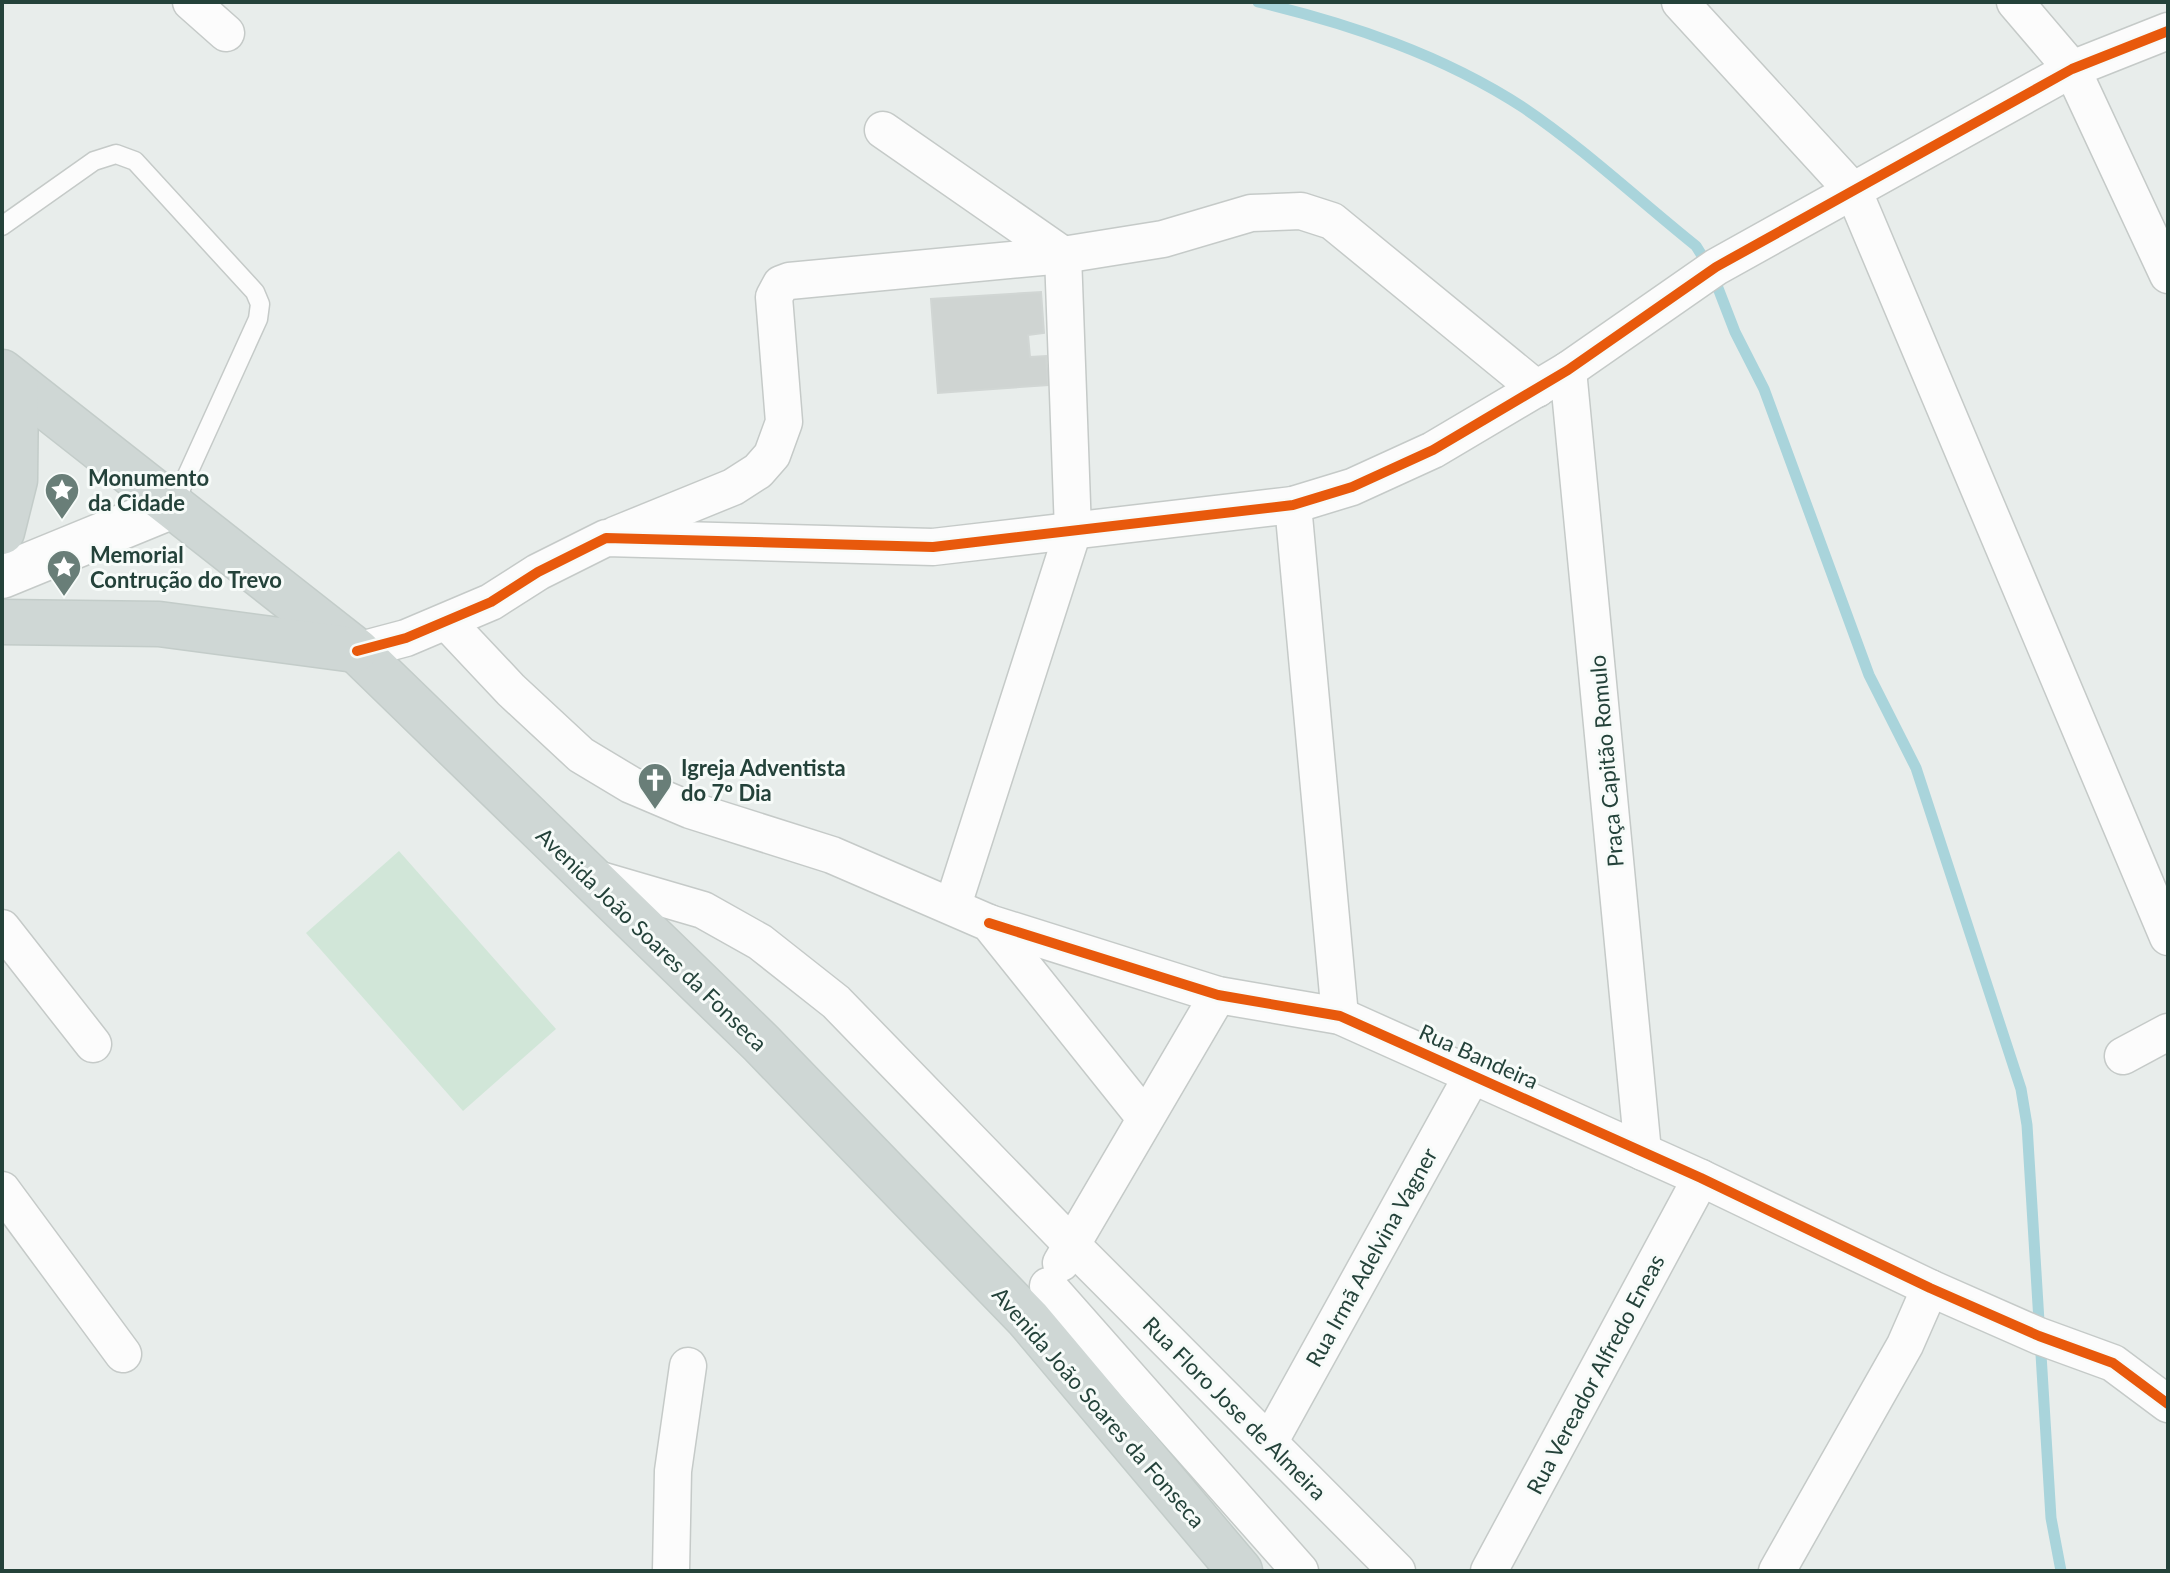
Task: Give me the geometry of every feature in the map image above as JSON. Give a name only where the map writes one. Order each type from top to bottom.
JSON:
[{"type":"main road","name":"Avenida João Soares da Fonseca","points":[[9,378],[357,651],[585,875],[1038,1302],[1240,1571]]},
{"type":"main road","points":[[2,532],[15,480],[9,378]]},
{"type":"main road","points":[[2,622],[159,624],[357,651]]},
{"type":"street","points":[[191,2],[226,33]]},
{"type":"street","points":[[1680,2],[1854,192],[2168,937]]},
{"type":"street","points":[[2015,2],[2072,69],[2168,275]]},
{"type":"street","points":[[606,538],[933,547],[1293,505],[1352,487],[1433,450],[1537,389],[1716,267],[2072,69],[2168,31]]},
{"type":"street","points":[[883,130],[1063,255]]},
{"type":"street","points":[[357,651],[406,638],[447,622],[491,602],[538,572],[606,538],[733,487],[758,471],[772,455],[784,422],[774,297],[781,284],[1063,255],[1163,239],[1251,213],[1301,211],[1332,221],[1537,389]]},
{"type":"street","points":[[953,905],[1073,531],[1063,255]]},
{"type":"street","name":"Praça Capitão Romulo","points":[[1568,370],[1643,1152]]},
{"type":"street","points":[[1293,505],[1340,1016]]},
{"type":"street","points":[[2,576],[173,506]]},
{"type":"street","points":[[447,622],[511,690],[581,755],[631,785],[690,810],[832,855],[989,923],[1145,1118]]},
{"type":"street","name":"Rua Floro Jose de Almeira","points":[[585,875],[703,910],[760,942],[836,1002],[1072,1245],[1397,1571]]},
{"type":"street","name":"Rua Bandeira","points":[[989,923],[1218,995],[1340,1016],[1701,1178],[1957,1299],[2113,1363],[2168,1404]]},
{"type":"street","points":[[2,928],[93,1044]]},
{"type":"street","points":[[1218,995],[1038,1302],[1300,1571]]},
{"type":"street","points":[[2123,1056],[2168,1032]]},
{"type":"street","name":"Rua Irmã Adelvina Vagner","points":[[1270,1441],[1473,1074]]},
{"type":"street","name":"Rua Vereador Alfredo Eneas","points":[[1489,1571],[1701,1178]]},
{"type":"street","points":[[2,1190],[123,1354]]},
{"type":"street","points":[[1777,1571],[1905,1345],[1957,1299]]},
{"type":"street","points":[[671,1571],[673,1471],[688,1366]]},
{"type":"lane","points":[[2,226],[94,161],[116,154],[135,161],[255,292],[260,304],[258,319],[173,506]]},
{"type":"green space","points":[[399,851],[556,1029],[463,1111],[306,933]]},
{"type":"building","points":[[1041,292],[1044,333],[1028,335],[1030,357],[1046,356],[1048,385],[938,393],[931,299]]},
{"type":"waterway","points":[[1258,2],[1327,20],[1395,43],[1493,89],[1546,123],[1611,175],[1696,246],[1711,270],[1735,332],[1764,389],[1869,675],[1916,768],[2021,1089],[2027,1125],[2051,1518],[2061,1571]]},
{"type":"cycle path","points":[[357,651],[406,638],[491,602],[538,572],[606,538],[933,547],[1293,505],[1352,487],[1433,450],[1568,370],[1716,267],[2072,69],[2168,31]]},
{"type":"cycle path","points":[[989,923],[1218,995],[1340,1016],[1701,1178],[1930,1288],[2039,1336],[2113,1363],[2168,1404]]},
{"type":"place","name":"Monumento da Cidade","points":[[62,521]]},
{"type":"place","name":"Memorial Contrução do Trevo","points":[[64,598]]},
{"type":"place","name":"Igreja Adventista do 7º Dia","points":[[655,811]]}]
